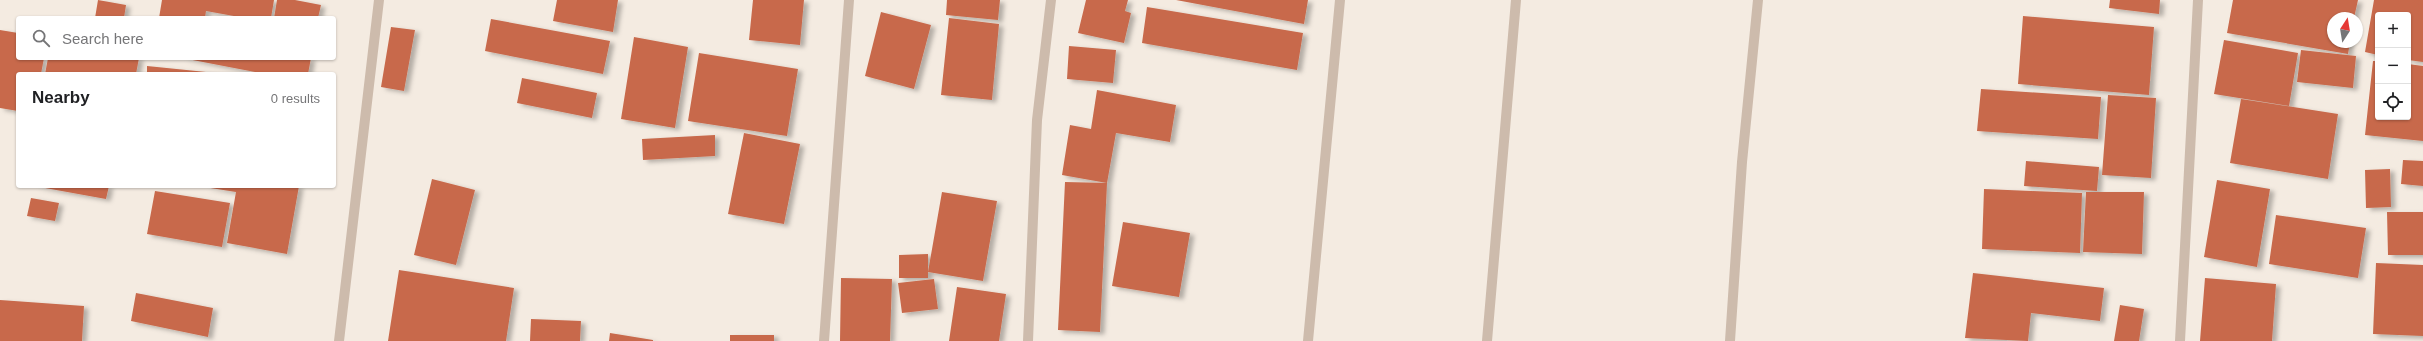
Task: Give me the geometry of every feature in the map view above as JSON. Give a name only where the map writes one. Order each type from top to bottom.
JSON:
[{"type":"street","points":[[339,341],[379,0]]},
{"type":"street","points":[[824,341],[849,0]]},
{"type":"street","points":[[1028,341],[1037,120],[1051,0]]},
{"type":"street","points":[[1308,341],[1340,0]]},
{"type":"street","points":[[1486,341],[1516,0]]},
{"type":"street","points":[[1730,341],[1742,162],[1758,0]]},
{"type":"street","points":[[2180,341],[2198,0]]},
{"type":"building","points":[[98,0],[126,5],[124,16],[95,16]]},
{"type":"building","points":[[162,0],[274,0],[271,16],[234,16],[206,11],[205,16],[159,16]]},
{"type":"building","points":[[277,0],[295,0],[321,5],[318,16],[274,16]]},
{"type":"building","points":[[557,0],[618,0],[613,32],[553,21]]},
{"type":"building","points":[[753,0],[804,0],[800,45],[749,40]]},
{"type":"building","points":[[947,0],[1000,0],[998,20],[946,15]]},
{"type":"building","points":[[1086,0],[1128,0],[1125,11],[1131,13],[1124,43],[1078,33]]},
{"type":"building","points":[[1176,0],[1308,0],[1304,24]]},
{"type":"building","points":[[2110,0],[2160,0],[2159,14],[2109,8]]},
{"type":"building","points":[[2233,0],[2358,0],[2355,12],[2327,12],[2327,48],[2349,48],[2348,54],[2227,33]]},
{"type":"building","points":[[2374,0],[2423,0],[2423,62],[2411,60],[2411,12],[2375,12],[2375,54],[2365,52]]},
{"type":"building","points":[[1147,7],[1303,33],[1297,70],[1142,43]]},
{"type":"building","points":[[881,12],[931,25],[914,89],[865,76]]},
{"type":"building","points":[[2023,16],[2154,27],[2149,95],[2018,84]]},
{"type":"building","points":[[949,18],[999,24],[992,100],[941,95]]},
{"type":"building","points":[[491,19],[610,41],[603,74],[485,51]]},
{"type":"building","points":[[391,27],[415,30],[404,91],[381,87]]},
{"type":"building","points":[[0,30],[16,33],[16,60],[44,60],[41,72],[16,72],[16,111],[0,108]]},
{"type":"building","points":[[634,37],[688,47],[675,128],[621,119]]},
{"type":"building","points":[[2224,40],[2298,53],[2289,106],[2214,94]]},
{"type":"building","points":[[1069,46],[1116,50],[1113,83],[1067,79]]},
{"type":"building","points":[[2301,50],[2356,56],[2353,88],[2297,82]]},
{"type":"building","points":[[699,53],[798,69],[787,136],[688,121]]},
{"type":"building","points":[[48,60],[139,60],[136,72],[45,72]]},
{"type":"building","points":[[192,60],[311,60],[308,72],[255,72]]},
{"type":"building","points":[[2373,61],[2375,61],[2375,120],[2411,120],[2411,64],[2423,66],[2423,141],[2365,135]]},
{"type":"building","points":[[147,66],[206,72],[147,72]]},
{"type":"building","points":[[522,78],[597,93],[592,118],[517,103]]},
{"type":"building","points":[[1981,89],[2101,97],[2098,139],[1977,131]]},
{"type":"building","points":[[1097,90],[1176,105],[1170,142],[1116,133],[1107,183],[1062,175],[1070,125],[1091,129]]},
{"type":"building","points":[[2108,95],[2156,98],[2151,178],[2102,175]]},
{"type":"building","points":[[2241,99],[2338,114],[2328,179],[2230,163]]},
{"type":"building","points":[[744,133],[800,144],[784,224],[728,214]]},
{"type":"building","points":[[715,135],[715,156],[643,160],[642,139]]},
{"type":"building","points":[[2403,160],[2423,161],[2423,186],[2401,184]]},
{"type":"building","points":[[2026,161],[2099,167],[2097,191],[2024,186]]},
{"type":"building","points":[[2390,169],[2391,207],[2366,208],[2365,170]]},
{"type":"building","points":[[432,179],[475,190],[456,265],[414,255]]},
{"type":"building","points":[[2217,180],[2270,189],[2257,267],[2204,257]]},
{"type":"building","points":[[1065,182],[1107,183],[1100,332],[1058,330]]},
{"type":"building","points":[[45,188],[109,188],[106,199]]},
{"type":"building","points":[[210,188],[299,188],[287,254],[227,243],[236,192]]},
{"type":"building","points":[[1984,189],[2082,193],[2080,253],[1982,249]]},
{"type":"building","points":[[155,191],[230,203],[222,247],[147,234]]},
{"type":"building","points":[[942,192],[997,201],[983,281],[928,272]]},
{"type":"building","points":[[2086,192],[2144,192],[2142,254],[2083,252]]},
{"type":"building","points":[[31,198],[59,203],[55,221],[27,216]]},
{"type":"building","points":[[2387,212],[2423,212],[2423,255],[2388,255]]},
{"type":"building","points":[[2276,215],[2366,228],[2358,278],[2269,264]]},
{"type":"building","points":[[1123,222],[1190,233],[1179,297],[1112,286]]},
{"type":"building","points":[[928,254],[928,278],[899,278],[899,255]]},
{"type":"building","points":[[2376,263],[2423,265],[2423,336],[2373,334]]},
{"type":"building","points":[[399,270],[514,288],[506,341],[388,341]]},
{"type":"building","points":[[1973,273],[2104,288],[2100,321],[2031,313],[2028,341],[1965,338]]},
{"type":"building","points":[[841,278],[892,279],[890,341],[840,341]]},
{"type":"building","points":[[2205,278],[2276,284],[2272,341],[2200,341]]},
{"type":"building","points":[[934,279],[938,309],[902,313],[898,283]]},
{"type":"building","points":[[957,287],[1006,294],[999,341],[949,341]]},
{"type":"building","points":[[136,293],[213,308],[208,337],[131,321]]},
{"type":"building","points":[[0,300],[84,306],[82,341],[0,341]]},
{"type":"building","points":[[2120,305],[2144,309],[2139,341],[2114,341]]},
{"type":"building","points":[[531,319],[581,321],[580,341],[530,341]]},
{"type":"building","points":[[610,333],[653,340],[653,341],[609,341]]},
{"type":"building","points":[[730,335],[774,335],[774,341],[730,341]]}]
